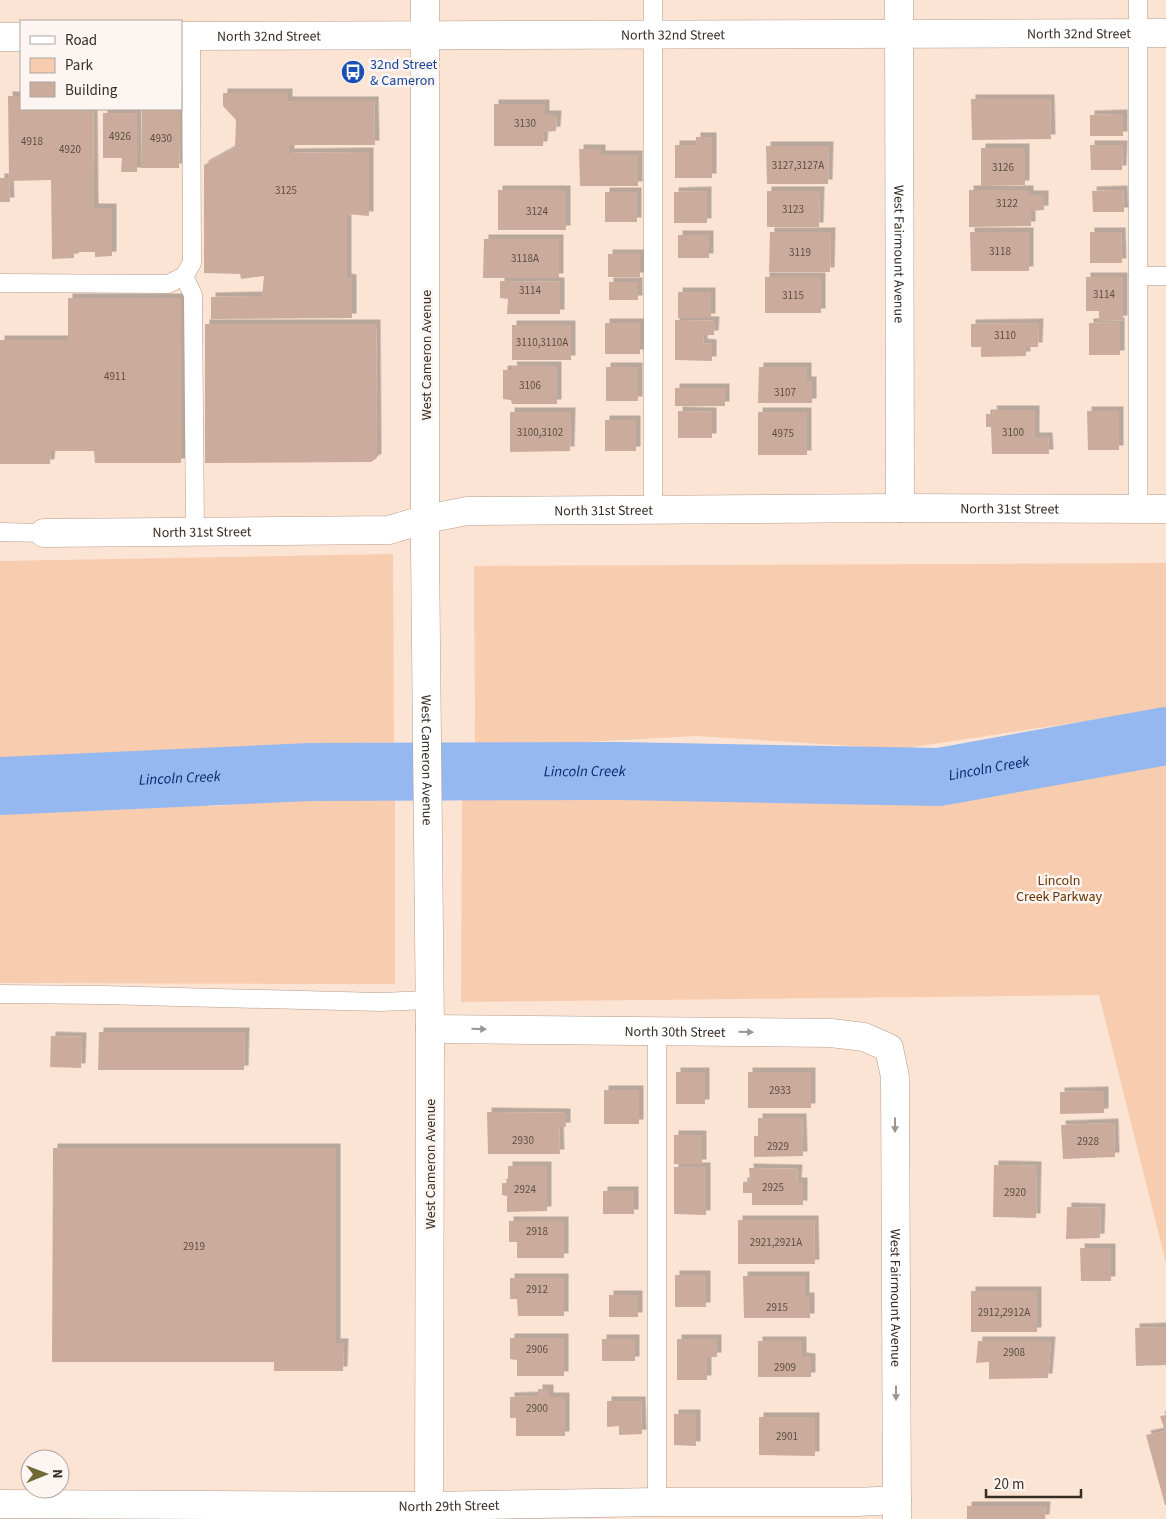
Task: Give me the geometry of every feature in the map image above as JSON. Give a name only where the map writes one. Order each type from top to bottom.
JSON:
[{"type":"street","name":"West Cameron Avenue","points":[[425,0],[426,674],[430,1000],[429,1513]]},
{"type":"street","name":"West Fairmount Avenue","points":[[899,0],[900,508]]},
{"type":"street","name":"North 32nd Street","points":[[186,36],[1166,33]]},
{"type":"street","points":[[0,38],[20,37]]},
{"type":"street","name":"North 31st Street","points":[[44,532],[389,530],[426,519],[468,511],[900,508],[1166,509]]},
{"type":"street","name":"North 30th Street","points":[[430,1029],[831,1033],[864,1037],[889,1048],[895,1077]]},
{"type":"street","name":"West Fairmount Avenue","points":[[895,1077],[897,1509]]},
{"type":"street","name":"North 29th Street","points":[[0,1504],[429,1513],[657,1502],[857,1502],[897,1509]]},
{"type":"lane","points":[[653,0],[653,509]]},
{"type":"lane","points":[[1138,0],[1138,509]]},
{"type":"lane","points":[[0,283],[168,284],[184,276],[192,263],[186,36]]},
{"type":"lane","points":[[184,276],[193,295],[195,532]]},
{"type":"lane","points":[[1138,276],[1166,276]]},
{"type":"lane","points":[[0,532],[44,532]]},
{"type":"lane","points":[[0,994],[380,1002],[430,1000]]},
{"type":"lane","points":[[657,1031],[657,1502]]},
{"type":"green space","points":[[393,554],[394,747],[9,765],[0,762],[0,561]]},
{"type":"green space","points":[[1166,563],[1166,709],[900,749],[697,736],[475,748],[474,566]]},
{"type":"green space","name":"Lincoln Creek Parkway","points":[[1166,761],[1166,1263],[1099,995],[461,1002],[462,798],[960,796]]},
{"type":"green space","points":[[395,790],[395,984],[0,983],[0,802],[217,806]]},
{"type":"building","points":[[223,93],[288,93],[288,101],[374,101],[375,145],[290,145],[290,153],[369,152],[369,216],[347,214],[347,278],[352,279],[352,318],[211,319],[211,297],[262,296],[264,276],[241,279],[240,274],[204,273],[204,165],[235,148],[236,120],[223,106]]},
{"type":"building","points":[[8,96],[20,96],[20,110],[93,110],[94,208],[112,208],[112,256],[95,257],[95,252],[74,252],[74,258],[52,259],[51,180],[9,181],[10,202],[0,202],[0,178],[9,178]]},
{"type":"building","points":[[971,99],[1050,99],[1051,139],[972,140]]},
{"type":"building","points":[[494,104],[545,104],[545,115],[557,115],[556,131],[544,132],[543,146],[494,146]]},
{"type":"building","points":[[142,110],[180,110],[179,168],[141,168]]},
{"type":"building","points":[[103,113],[137,113],[137,172],[121,172],[122,158],[103,158]]},
{"type":"building","points":[[1123,114],[1123,136],[1090,136],[1090,115]]},
{"type":"building","points":[[696,137],[712,137],[712,178],[675,178],[675,145],[696,145]]},
{"type":"building","points":[[1090,145],[1123,145],[1122,170],[1091,170]]},
{"type":"building","points":[[766,146],[829,146],[828,184],[767,184]]},
{"type":"building","points":[[981,148],[1025,148],[1025,185],[981,186]]},
{"type":"building","points":[[579,149],[601,149],[601,155],[638,155],[638,186],[580,186]]},
{"type":"building","points":[[498,190],[566,190],[566,230],[498,230]]},
{"type":"building","points":[[969,190],[1029,190],[1029,195],[1044,195],[1044,210],[1031,211],[1031,226],[969,227]]},
{"type":"building","points":[[1123,190],[1124,212],[1093,212],[1092,191]]},
{"type":"building","points":[[707,191],[707,223],[674,223],[674,192]]},
{"type":"building","points":[[767,191],[820,191],[819,227],[767,227]]},
{"type":"building","points":[[605,192],[637,192],[637,222],[605,222]]},
{"type":"building","points":[[770,232],[831,232],[830,272],[769,272]]},
{"type":"building","points":[[970,232],[1029,232],[1029,271],[971,271]]},
{"type":"building","points":[[1090,232],[1121,232],[1122,263],[1090,263]]},
{"type":"building","points":[[678,235],[709,235],[709,258],[678,258]]},
{"type":"building","points":[[484,239],[559,239],[559,278],[483,278]]},
{"type":"building","points":[[608,254],[640,254],[640,277],[608,277]]},
{"type":"building","points":[[765,277],[821,277],[821,313],[765,313]]},
{"type":"building","points":[[1086,277],[1123,277],[1123,320],[1099,321],[1099,311],[1086,311]]},
{"type":"building","points":[[500,281],[560,282],[560,314],[507,314],[508,299],[500,298]]},
{"type":"building","points":[[609,282],[638,282],[638,300],[609,300]]},
{"type":"building","points":[[678,292],[711,292],[711,318],[678,318]]},
{"type":"building","points":[[68,298],[181,298],[181,463],[95,463],[94,451],[51,451],[50,464],[0,464],[0,340],[68,340]]},
{"type":"building","points":[[675,320],[715,321],[714,335],[704,335],[703,343],[712,344],[712,361],[675,360]]},
{"type":"building","points":[[1120,322],[1120,355],[1089,355],[1089,323]]},
{"type":"building","points":[[605,323],[640,323],[640,354],[605,354]]},
{"type":"building","points":[[1039,323],[1038,347],[1026,347],[1026,356],[981,357],[981,347],[971,347],[971,324]]},
{"type":"building","points":[[205,324],[376,324],[377,458],[371,462],[205,463]]},
{"type":"building","points":[[512,325],[571,325],[571,360],[512,360]]},
{"type":"building","points":[[512,366],[557,366],[557,404],[512,404],[511,400],[503,399],[503,370],[513,370]]},
{"type":"building","points":[[606,367],[638,367],[638,401],[606,401]]},
{"type":"building","points":[[759,367],[807,367],[807,381],[812,381],[812,403],[758,403]]},
{"type":"building","points":[[675,388],[725,388],[725,406],[675,406]]},
{"type":"building","points":[[992,410],[1035,410],[1035,437],[1048,437],[1049,454],[992,454],[991,427],[986,427],[986,414],[993,414]]},
{"type":"building","points":[[678,411],[712,412],[712,438],[678,438]]},
{"type":"building","points":[[1087,411],[1119,411],[1119,450],[1088,450]]},
{"type":"building","points":[[510,412],[571,412],[570,451],[510,452]]},
{"type":"building","points":[[758,412],[807,412],[807,455],[758,455]]},
{"type":"building","points":[[605,420],[636,420],[636,451],[605,451]]},
{"type":"building","points":[[99,1032],[245,1032],[244,1070],[98,1070]]},
{"type":"building","points":[[51,1036],[82,1037],[81,1068],[50,1067]]},
{"type":"building","points":[[676,1072],[705,1072],[705,1104],[676,1104]]},
{"type":"building","points":[[748,1072],[811,1072],[811,1108],[748,1108]]},
{"type":"building","points":[[604,1090],[639,1090],[639,1124],[604,1124]]},
{"type":"building","points":[[1104,1091],[1104,1113],[1060,1114],[1060,1092]]},
{"type":"building","points":[[487,1112],[566,1113],[566,1127],[559,1127],[560,1154],[488,1154]]},
{"type":"building","points":[[758,1118],[802,1118],[803,1156],[754,1157],[754,1136],[758,1136]]},
{"type":"building","points":[[1114,1123],[1115,1157],[1063,1159],[1061,1125]]},
{"type":"building","points":[[674,1135],[702,1135],[702,1164],[674,1164]]},
{"type":"building","points":[[53,1148],[336,1148],[336,1343],[344,1343],[343,1371],[274,1371],[274,1362],[52,1362]]},
{"type":"building","points":[[994,1165],[1037,1166],[1036,1218],[993,1217]]},
{"type":"building","points":[[508,1166],[547,1166],[547,1211],[507,1212],[507,1196],[502,1195],[502,1183],[508,1183]]},
{"type":"building","points":[[674,1167],[706,1167],[706,1215],[674,1214]]},
{"type":"building","points":[[749,1168],[798,1169],[797,1182],[803,1182],[803,1205],[752,1205],[752,1193],[743,1193],[743,1182],[750,1181]]},
{"type":"building","points":[[603,1191],[634,1191],[634,1214],[603,1214]]},
{"type":"building","points":[[1067,1207],[1101,1208],[1100,1238],[1066,1239]]},
{"type":"building","points":[[738,1220],[814,1220],[815,1264],[738,1264]]},
{"type":"building","points":[[509,1221],[564,1221],[564,1258],[517,1258],[517,1242],[509,1242]]},
{"type":"building","points":[[1080,1248],[1111,1248],[1111,1281],[1081,1281]]},
{"type":"building","points":[[675,1275],[706,1275],[706,1307],[675,1307]]},
{"type":"building","points":[[743,1276],[805,1276],[805,1297],[810,1297],[810,1318],[744,1318]]},
{"type":"building","points":[[510,1278],[564,1278],[564,1316],[518,1316],[517,1299],[510,1299]]},
{"type":"building","points":[[971,1291],[1037,1291],[1037,1332],[971,1332]]},
{"type":"building","points":[[609,1295],[638,1295],[638,1317],[609,1317]]},
{"type":"building","points":[[1166,1327],[1166,1365],[1136,1366],[1135,1328]]},
{"type":"building","points":[[510,1338],[564,1338],[564,1376],[517,1376],[517,1360],[510,1359]]},
{"type":"building","points":[[602,1339],[635,1339],[635,1361],[602,1361]]},
{"type":"building","points":[[677,1339],[717,1339],[717,1357],[707,1357],[707,1380],[677,1380]]},
{"type":"building","points":[[758,1341],[802,1341],[802,1357],[811,1358],[811,1377],[758,1377]]},
{"type":"building","points":[[978,1341],[1051,1341],[1048,1378],[989,1379],[989,1362],[976,1363]]},
{"type":"building","points":[[538,1389],[549,1389],[549,1397],[565,1397],[565,1436],[516,1436],[516,1418],[510,1418],[510,1397],[538,1396]]},
{"type":"building","points":[[607,1401],[641,1401],[642,1434],[619,1435],[619,1426],[607,1427]]},
{"type":"building","points":[[674,1414],[696,1414],[696,1446],[674,1445]]},
{"type":"building","points":[[1166,1415],[1165,1505],[1146,1435],[1165,1431],[1160,1416]]},
{"type":"building","points":[[759,1417],[815,1417],[815,1456],[759,1455]]},
{"type":"building","points":[[967,1506],[1046,1506],[1045,1519],[967,1519]]},
{"type":"waterway","name":"Lincoln Creek","points":[[0,786],[310,772],[620,771],[939,777],[1166,736]]},
{"type":"place","name":"32nd Street & Cameron","points":[[353,72]]}]
